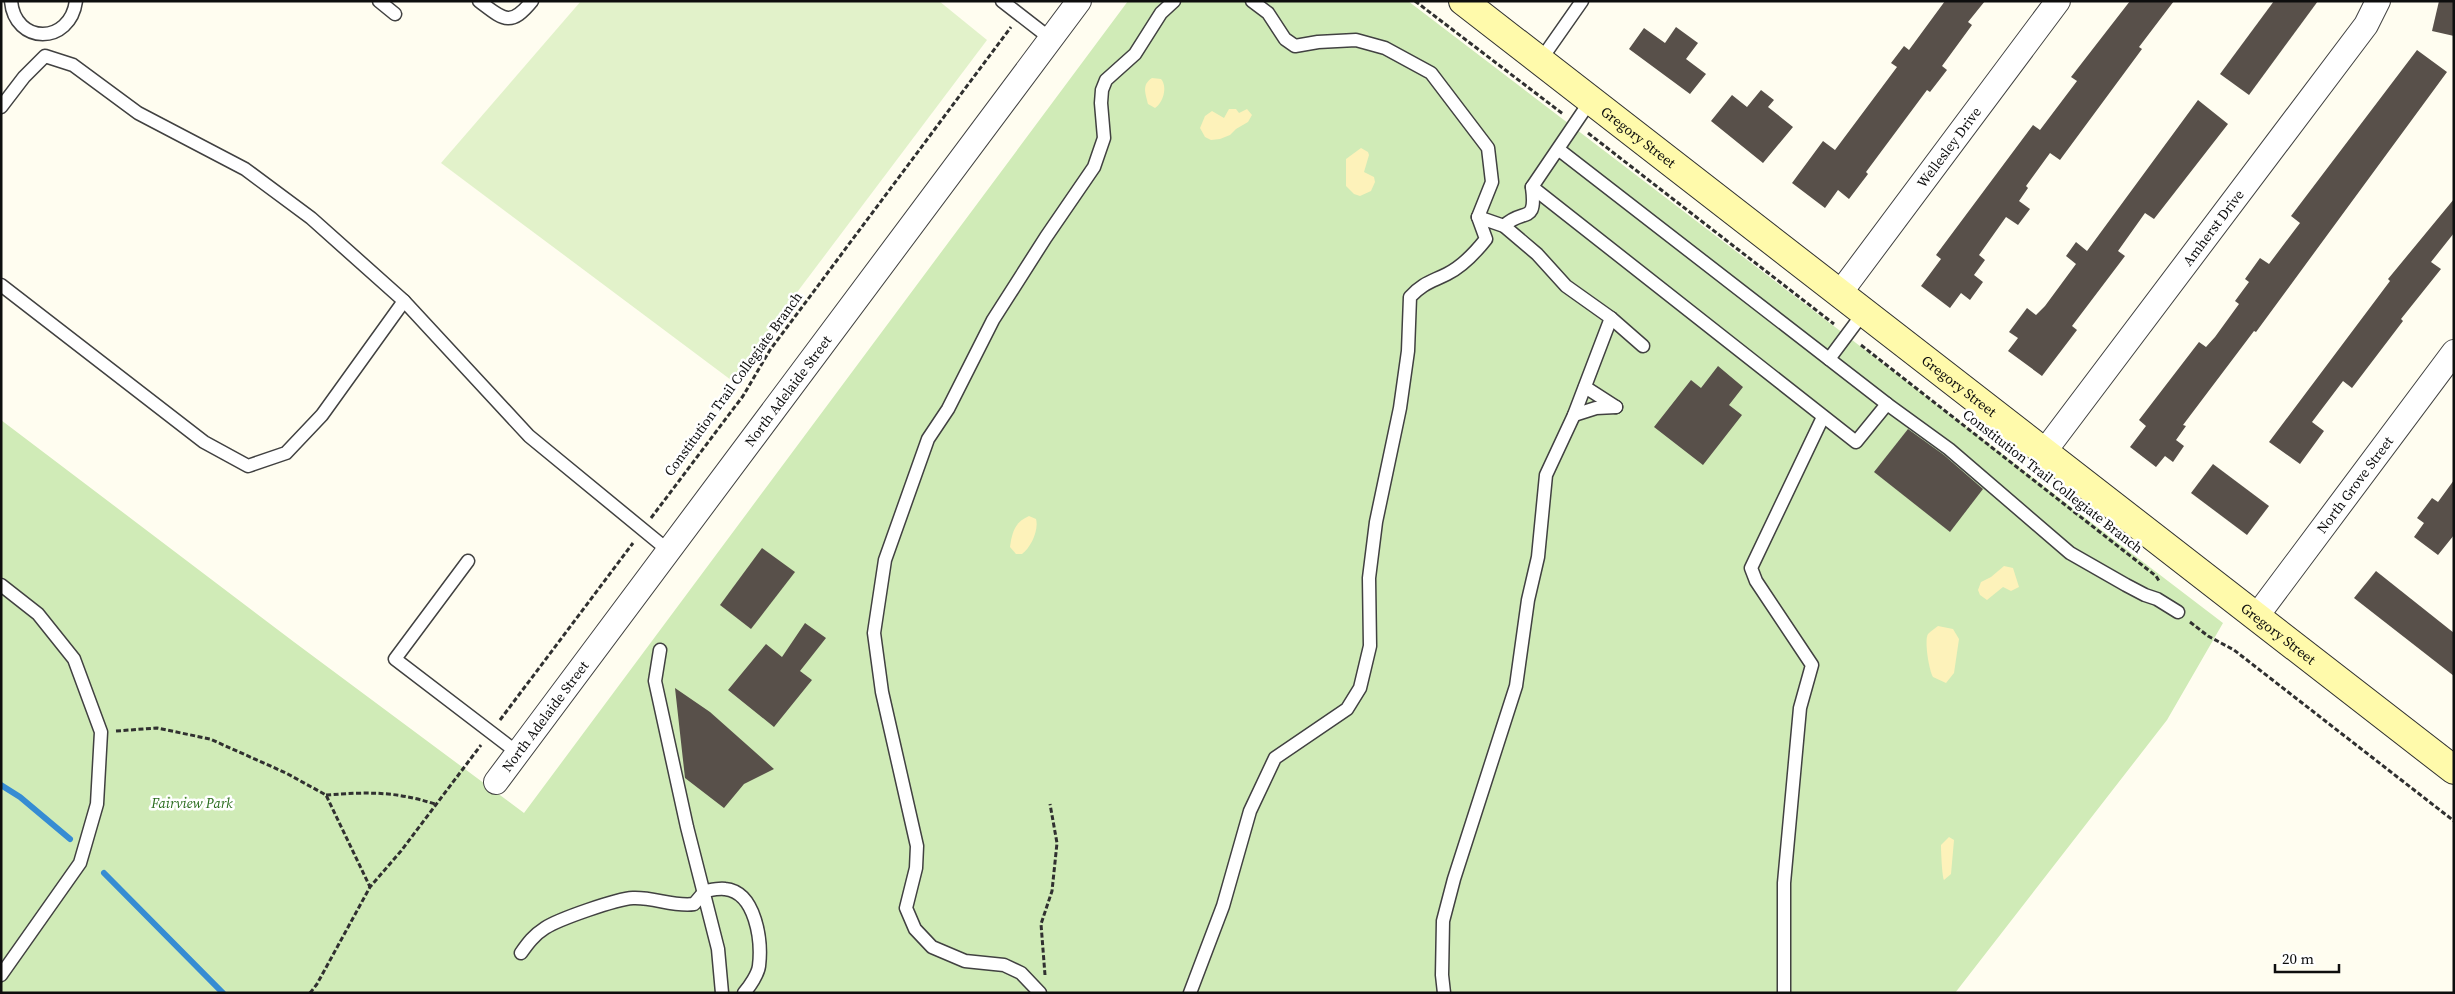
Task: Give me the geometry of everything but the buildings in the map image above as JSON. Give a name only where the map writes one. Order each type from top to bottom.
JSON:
[{"type":"main road","name":"Gregory Street","points":[[1463,1],[2454,770]]},
{"type":"street","name":"North Adelaide Street","points":[[496,782],[1079,1]]},
{"type":"street","name":"Wellesley Drive","points":[[1840,293],[2058,1]]},
{"type":"street","name":"Amherst Drive","points":[[2044,452],[2366,25],[2378,1]]},
{"type":"street","name":"North Grove Street","points":[[2256,617],[2454,352]]},
{"type":"lane","points":[[11,1],[14,15],[24,28],[31,32],[44,34],[61,30],[69,22],[74,12],[76,1]]},
{"type":"lane","points":[[379,1],[395,14]]},
{"type":"lane","points":[[479,1],[500,17],[510,19],[520,15],[532,1]]},
{"type":"lane","points":[[1002,1],[1051,39]]},
{"type":"lane","points":[[1040,993],[1021,973],[1004,965],[965,961],[932,947],[915,929],[906,908],[916,868],[916,846],[882,692],[874,634],[885,560],[928,439],[948,409],[993,320],[1094,167],[1104,138],[1101,103],[1102,90],[1106,80],[1135,54],[1162,13],[1174,1]]},
{"type":"lane","points":[[1190,993],[1223,906],[1250,811],[1275,758],[1347,709],[1360,688],[1370,646],[1369,587],[1376,522],[1400,408],[1408,351],[1410,297],[1423,284],[1448,273],[1474,254],[1486,239],[1478,217],[1492,182],[1488,148],[1431,73],[1385,48],[1356,40],[1318,42],[1295,46],[1285,39],[1268,13],[1252,1]]},
{"type":"lane","points":[[1540,61],[1581,1]]},
{"type":"lane","points":[[1,107],[24,77],[45,56],[44,34]]},
{"type":"lane","points":[[45,56],[73,65],[138,113],[244,169],[311,218],[404,301],[529,436],[669,551]]},
{"type":"lane","points":[[1504,226],[1530,213],[1534,206],[1532,187],[1591,100]]},
{"type":"lane","points":[[1558,149],[1887,404],[1949,449],[2070,552],[2178,612]]},
{"type":"lane","points":[[1532,187],[1856,442],[1887,404]]},
{"type":"lane","points":[[1478,217],[1504,226],[1537,254],[1566,286],[1611,318],[1643,346]]},
{"type":"lane","points":[[1,285],[204,442],[248,466],[286,453],[322,415],[404,301]]},
{"type":"lane","points":[[1829,359],[1864,312]]},
{"type":"lane","points":[[1444,993],[1442,975],[1443,921],[1454,879],[1516,686],[1528,600],[1538,557],[1546,475],[1574,415],[1611,318]]},
{"type":"lane","points":[[1574,415],[1596,408],[1616,407],[1585,387]]},
{"type":"lane","points":[[1784,993],[1784,883],[1800,708],[1812,665],[1756,581],[1751,568],[1823,417]]},
{"type":"lane","points":[[468,560],[395,659],[518,752]]},
{"type":"lane","points":[[1,585],[38,614],[74,659],[101,732],[97,804],[80,863],[1,975]]},
{"type":"lane","points":[[660,650],[655,681],[718,949],[722,993]]},
{"type":"lane","points":[[521,954],[529,940],[546,927],[604,906],[632,898],[658,899],[684,906],[694,904],[705,891],[725,888],[744,898],[753,912],[760,939],[759,968],[744,993]]},
{"type":"path","name":"Constitution Trail Collegiate Branch","points":[[1415,1],[1575,123],[2156,576],[2178,612],[2208,636],[2234,650],[2454,821]]},
{"type":"path","name":"Constitution Trail Collegiate Branch","points":[[310,993],[317,984],[370,887],[401,851],[743,396],[770,350],[1021,16]]},
{"type":"path","points":[[101,732],[157,728],[210,739],[286,773],[326,795],[378,792],[417,798],[435,804]]},
{"type":"path","points":[[326,795],[370,887]]},
{"type":"path","points":[[1045,978],[1041,924],[1052,891],[1057,843],[1050,804]]},
{"type":"green space","points":[[581,1],[939,1],[987,40],[731,380],[441,163]]},
{"type":"green space","name":"Fairview Park","points":[[1128,1],[1408,1],[2223,623],[2167,720],[1955,993],[1,993],[1,420],[524,813]]},
{"type":"sand","points":[[1152,78],[1161,79],[1164,86],[1162,99],[1155,108],[1148,104],[1145,90],[1146,84]]},
{"type":"sand","points":[[1229,109],[1236,109],[1239,113],[1247,109],[1252,115],[1248,122],[1230,135],[1211,140],[1205,137],[1200,128],[1205,116],[1212,111],[1224,118]]},
{"type":"sand","points":[[1361,148],[1368,152],[1369,155],[1364,172],[1374,177],[1375,182],[1371,191],[1360,196],[1354,194],[1346,186],[1346,159]]},
{"type":"sand","points":[[1029,516],[1036,519],[1035,533],[1025,551],[1022,554],[1016,554],[1010,547],[1013,532],[1020,521]]},
{"type":"sand","points":[[2004,566],[2013,568],[2019,587],[2011,591],[2003,587],[1987,600],[1980,595],[1978,590],[1981,582],[1991,577]]},
{"type":"sand","points":[[1938,626],[1953,629],[1959,639],[1954,673],[1946,683],[1933,677],[1928,656],[1928,634]]},
{"type":"sand","points":[[1949,837],[1954,840],[1951,874],[1944,880],[1941,845]]},
{"type":"waterway","points":[[1,785],[20,797],[70,839]]},
{"type":"waterway","points":[[104,873],[223,993]]}]
